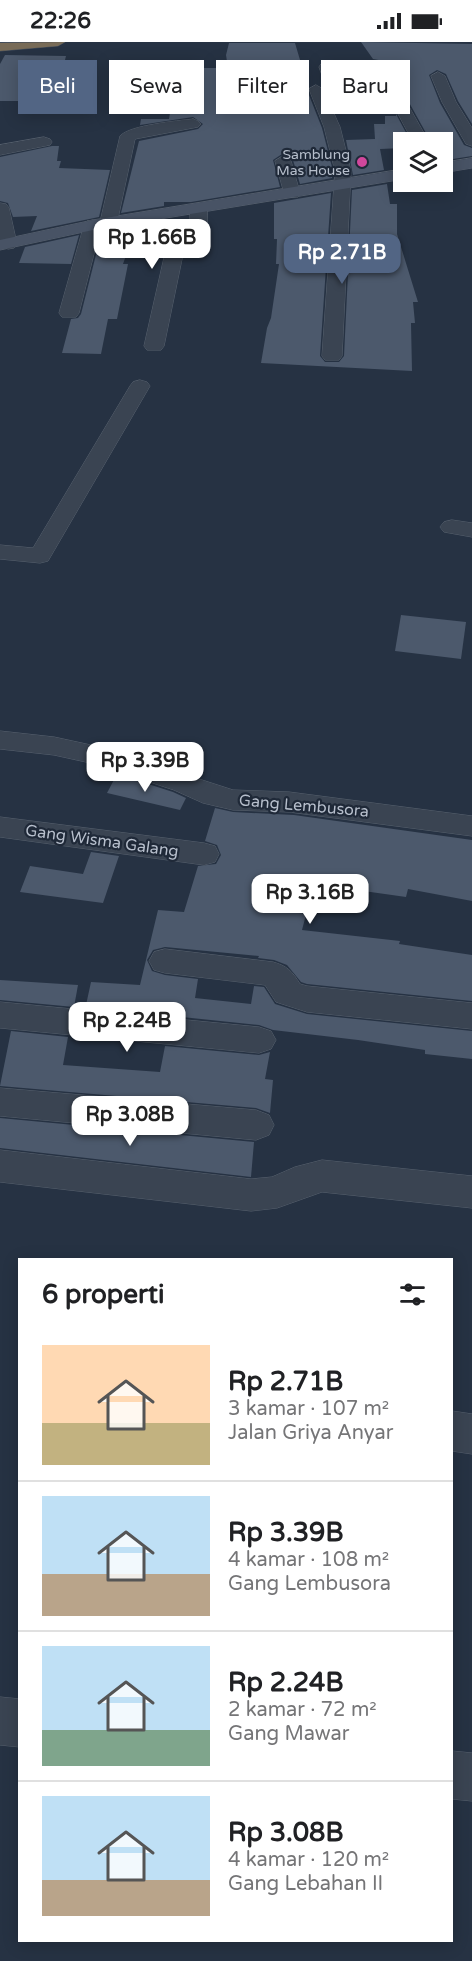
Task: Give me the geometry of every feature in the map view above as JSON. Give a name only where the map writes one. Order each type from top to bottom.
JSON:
[{"type":"highway","points":[[0,48],[58,42]]},
{"type":"street","points":[[438,76],[449,102],[472,141]]},
{"type":"street","points":[[316,89],[332,127],[343,171],[332,356]]},
{"type":"street","points":[[406,114],[416,132]]},
{"type":"street","points":[[69,314],[101,224],[128,137],[172,126],[193,124]]},
{"type":"street","points":[[0,150],[44,142]]},
{"type":"street","points":[[283,161],[292,193]]},
{"type":"street","points":[[453,166],[472,163]]},
{"type":"street","points":[[0,208],[4,244],[101,224],[393,176]]},
{"type":"street","points":[[154,346],[179,231],[198,228],[199,208]]},
{"type":"street","points":[[0,552],[40,556],[140,386]]},
{"type":"street","name":"Gang Lembusora","points":[[0,740],[54,746],[100,756],[184,783],[213,796],[233,800],[289,802],[472,826]]},
{"type":"street","name":"Gang Wisma Galang","points":[[0,827],[204,855]]},
{"type":"street","points":[[165,961],[273,974],[281,980],[288,993],[307,999],[472,1016]]},
{"type":"street","points":[[0,1015],[259,1040]]},
{"type":"street","points":[[0,1102],[256,1125]]},
{"type":"street","points":[[0,1166],[251,1196],[277,1192],[295,1183],[322,1176],[472,1192]]},
{"type":"street","points":[[453,1431],[472,1434]]},
{"type":"street","points":[[0,1721],[18,1724]]},
{"type":"street","points":[[453,1775],[472,1777]]},
{"type":"building","points":[[361,42],[472,44],[472,124],[458,101],[446,74],[437,70],[429,75],[440,103],[464,145],[472,148],[472,156],[453,159],[453,132],[425,132],[410,104],[410,60],[373,59]]},
{"type":"building","points":[[229,43],[295,43],[300,60],[227,60]]},
{"type":"building","points":[[5,55],[66,56],[65,60],[18,60],[18,101],[0,101],[0,64]]},
{"type":"building","points":[[204,68],[216,68],[216,114],[309,114],[309,95],[322,128],[333,171],[332,178],[300,184],[293,160],[282,154],[273,160],[280,187],[191,202],[164,202],[164,206],[121,213],[139,141],[198,129],[203,124],[193,117],[140,125],[141,119],[169,119],[170,114],[204,114]]},
{"type":"building","points":[[396,114],[406,132],[393,132],[393,148],[380,149],[384,170],[353,175],[346,140],[375,139],[374,124],[385,124],[385,116],[396,116]]},
{"type":"building","points":[[59,146],[57,161],[61,161],[59,168],[110,170],[99,217],[31,231],[37,216],[13,217],[8,203],[0,201],[0,157]]},
{"type":"building","points":[[387,184],[390,204],[397,204],[397,234],[418,302],[413,302],[415,323],[411,323],[412,371],[261,363],[279,264],[276,264],[277,239],[274,239],[274,203],[331,193],[320,356],[325,362],[339,362],[344,356],[352,190]]},
{"type":"building","points":[[137,225],[123,264],[128,264],[117,319],[108,319],[101,354],[62,353],[71,319],[78,318],[81,314],[102,231]]},
{"type":"building","points":[[79,235],[71,264],[19,263],[25,247]]},
{"type":"building","points":[[401,615],[466,622],[461,659],[395,651]]},
{"type":"building","points":[[117,774],[186,798],[180,810],[107,793]]},
{"type":"building","points":[[215,808],[233,812],[294,815],[472,840],[472,901],[408,889],[406,897],[314,884],[302,930],[400,941],[399,944],[472,955],[472,1001],[307,984],[301,982],[287,965],[274,960],[258,958],[259,956],[165,947],[153,950],[147,960],[152,971],[198,979],[195,998],[251,1004],[254,986],[264,987],[275,1004],[307,1014],[472,1031],[472,1059],[425,1054],[425,1050],[358,1040],[273,1030],[259,1025],[153,1014],[154,1010],[86,1005],[91,982],[140,985],[158,910],[184,912],[198,866],[216,864],[221,855],[217,845],[205,841]]},
{"type":"building","points":[[91,852],[119,856],[103,903],[20,892],[30,866],[83,874]]},
{"type":"building","points":[[0,980],[78,985],[74,1007],[0,1000]]},
{"type":"building","points":[[11,1031],[68,1037],[63,1065],[160,1072],[165,1046],[259,1055],[270,1052],[265,1079],[273,1080],[270,1113],[256,1108],[0,1086]]},
{"type":"building","points":[[0,1118],[254,1142],[251,1177],[0,1148]]},
{"type":"place","name":"Samblung Mas House","points":[[362,162]]}]
